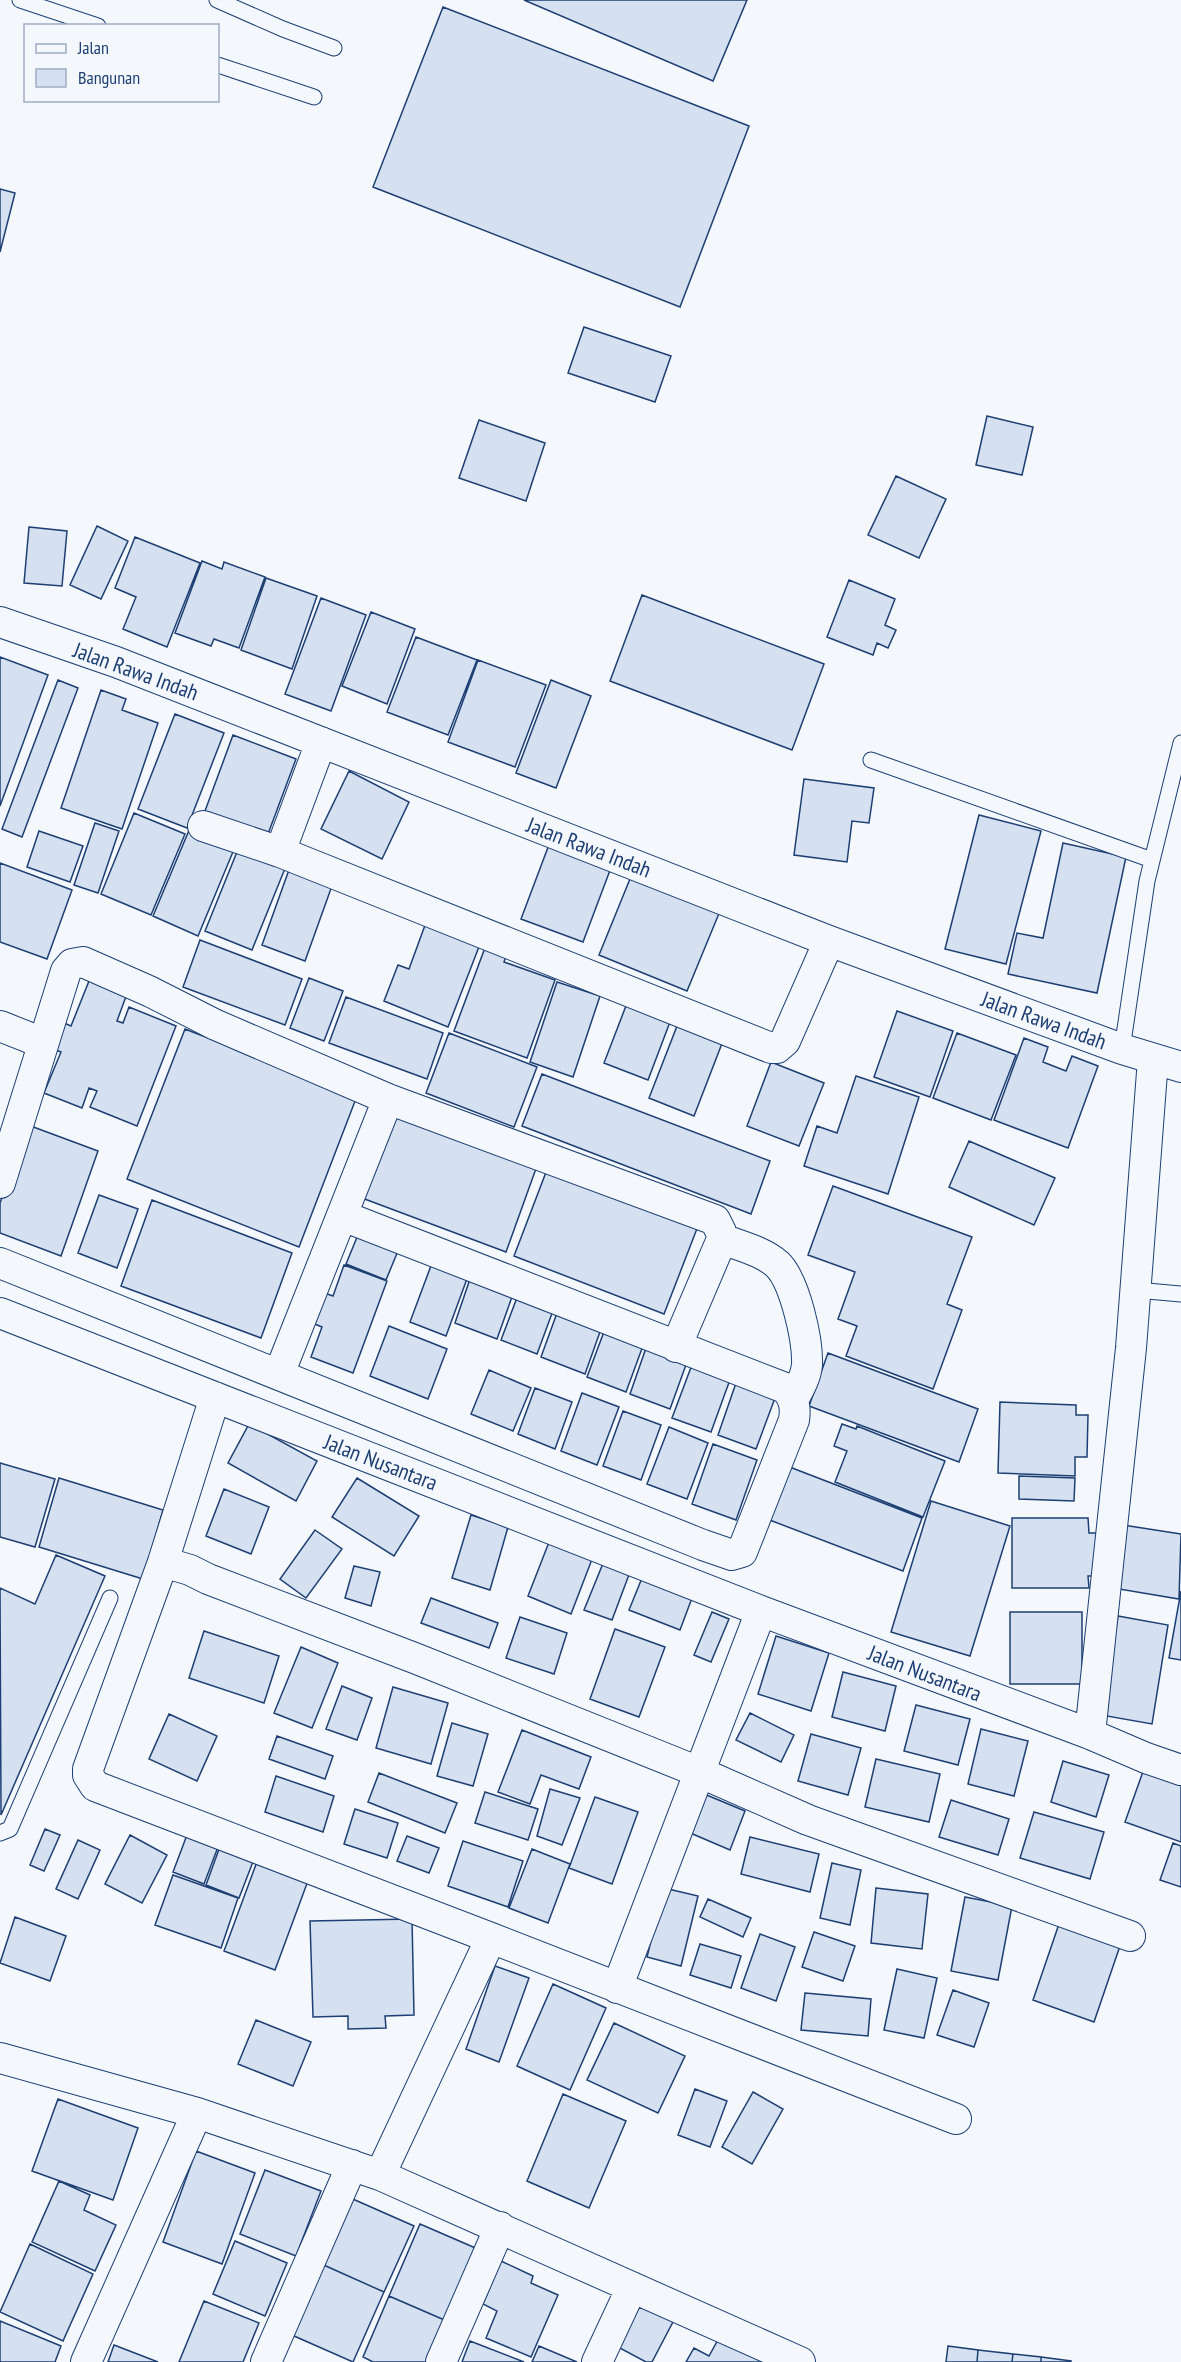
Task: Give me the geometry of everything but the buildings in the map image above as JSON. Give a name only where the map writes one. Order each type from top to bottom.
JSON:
[{"type":"street","name":"Jalan Rawa Indah","points":[[0,622],[116,662],[829,941],[1122,1049],[1167,1063]]},
{"type":"street","points":[[280,852],[321,742]]},
{"type":"street","points":[[203,826],[280,852],[771,1048],[777,1048],[785,1041],[829,941]]},
{"type":"street","points":[[0,1184],[66,971],[72,964],[83,962],[152,992],[216,1025],[388,1099],[715,1220],[722,1239],[676,1347]]},
{"type":"street","points":[[0,1026],[43,1043]]},
{"type":"street","points":[[1090,1734],[1136,1290],[1167,1063]]},
{"type":"street","points":[[279,1374],[388,1099]]},
{"type":"street","points":[[0,1263],[732,1555],[742,1552],[794,1420],[793,1400],[785,1388],[343,1216]]},
{"type":"street","points":[[722,1239],[760,1254],[778,1265],[795,1298],[802,1322],[807,1366],[793,1400]]},
{"type":"street","name":"Jalan Nusantara","points":[[0,1313],[761,1611],[1181,1770]]},
{"type":"street","points":[[215,1397],[163,1562],[88,1769],[88,1775],[95,1786],[956,2119]]},
{"type":"street","points":[[163,1562],[190,1570],[208,1579],[417,1659],[699,1772],[808,1820],[1130,1936]]},
{"type":"street","points":[[616,1988],[761,1611]]},
{"type":"street","points":[[380,2175],[491,1938]]},
{"type":"street","points":[[0,2058],[197,2113],[380,2175],[632,2287],[783,2359]]},
{"type":"street","points":[[86,2362],[197,2113]]},
{"type":"street","points":[[266,2362],[352,2165]]},
{"type":"street","points":[[441,2362],[500,2227]]},
{"type":"street","points":[[597,2362],[632,2287]]},
{"type":"lane","points":[[20,0],[92,24]]},
{"type":"lane","points":[[217,0],[334,48]]},
{"type":"lane","points":[[219,65],[314,97]]},
{"type":"lane","points":[[1122,1049],[1152,860],[1181,743]]},
{"type":"lane","points":[[871,760],[1152,860]]},
{"type":"lane","points":[[1136,1290],[1181,1294]]},
{"type":"lane","points":[[0,1833],[10,1829],[110,1598]]}]
